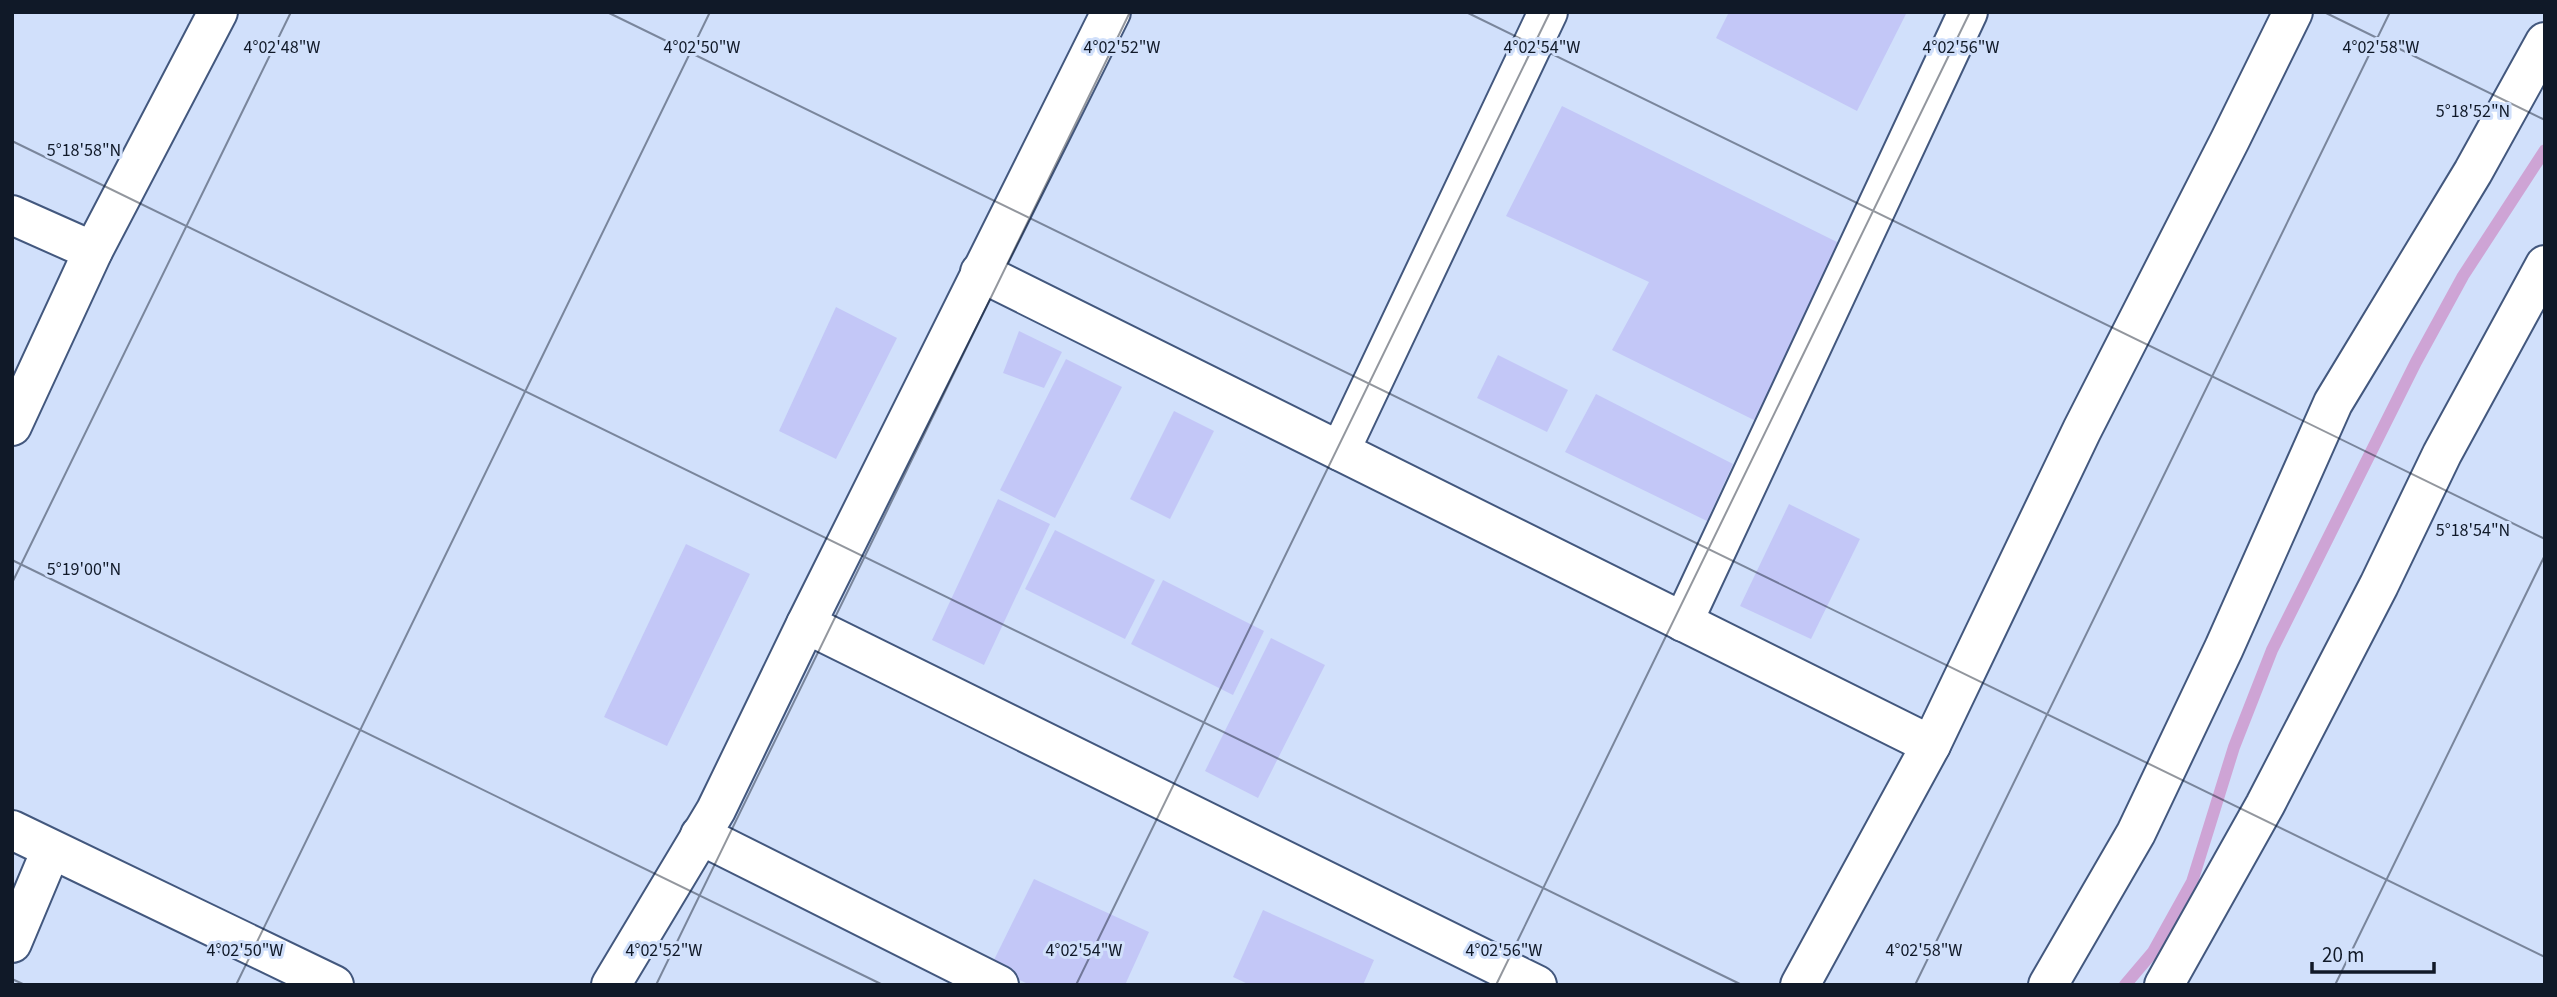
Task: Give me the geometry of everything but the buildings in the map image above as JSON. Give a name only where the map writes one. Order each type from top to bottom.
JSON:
[{"type":"street","points":[[12,426],[93,251],[218,12]]},
{"type":"street","points":[[611,985],[716,810],[1111,12]]},
{"type":"street","points":[[1340,451],[1548,12]]},
{"type":"street","points":[[1683,622],[1968,12]]},
{"type":"street","points":[[1800,985],[1931,745],[2082,430],[2293,12]]},
{"type":"street","points":[[2048,985],[2136,833],[2224,648],[2333,403],[2473,172],[2545,41]]},
{"type":"street","points":[[12,215],[93,251]]},
{"type":"street","points":[[2164,985],[2265,805],[2379,584],[2442,454],[2545,265]]},
{"type":"street","points":[[981,272],[1931,745]]},
{"type":"street","points":[[806,624],[1538,985]]},
{"type":"street","points":[[12,830],[334,985]]},
{"type":"street","points":[[700,835],[999,985]]},
{"type":"street","points":[[12,943],[51,850]]},
{"type":"waterway","points":[[2125,985],[2153,952],[2192,882],[2234,747],[2272,650],[2416,362],[2463,276],[2545,150]]}]
